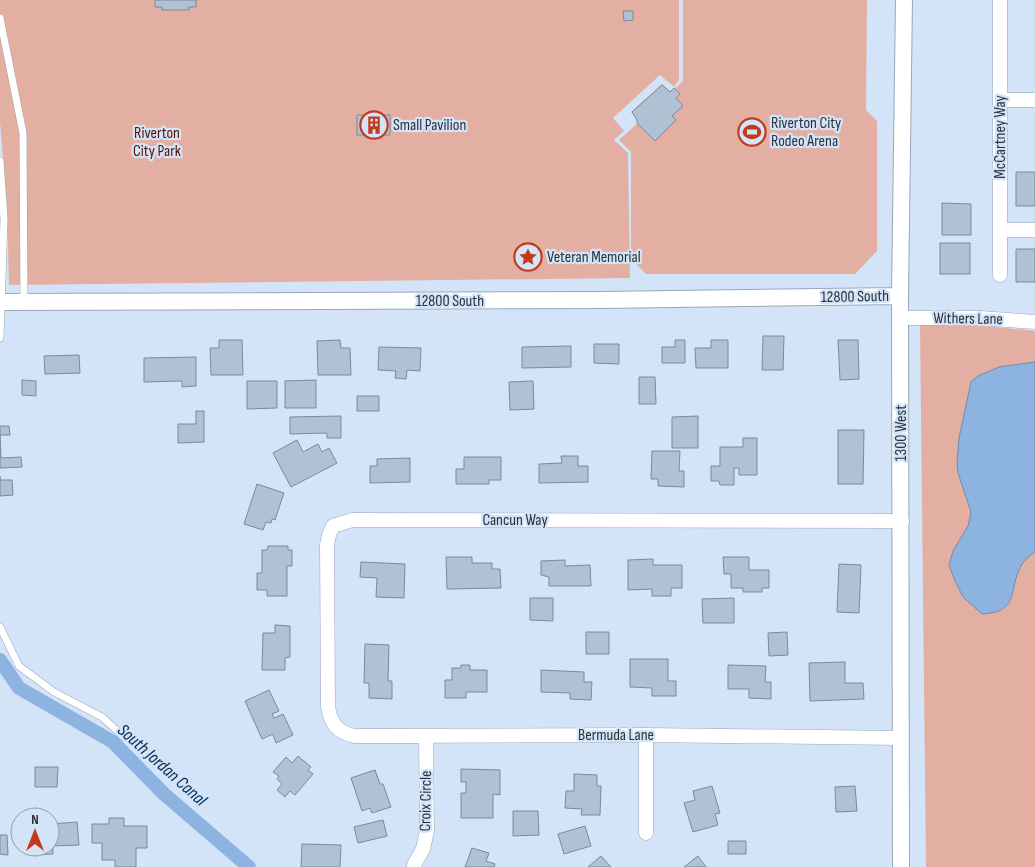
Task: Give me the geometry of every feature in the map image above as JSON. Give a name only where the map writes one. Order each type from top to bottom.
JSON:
[{"type":"street","name":"1300 West","points":[[901,867],[902,521],[900,296],[904,0]]},
{"type":"street","name":"McCartney Way","points":[[1000,0],[1000,275]]},
{"type":"street","points":[[1000,100],[1035,100]]},
{"type":"street","points":[[1000,230],[1035,230]]},
{"type":"street","name":"12800 South","points":[[0,302],[602,300],[900,296]]},
{"type":"street","name":"Withers Lane","points":[[901,318],[980,318],[1035,322]]},
{"type":"street","name":"Cancun Way","points":[[335,727],[330,718],[328,707],[327,545],[333,526],[342,522],[352,520],[902,521]]},
{"type":"street","name":"Bermuda Lane","points":[[335,727],[344,733],[354,736],[646,735],[900,738]]},
{"type":"street","points":[[646,735],[646,833]]},
{"type":"street","name":"Croix Circle","points":[[414,865],[422,849],[427,831],[426,736]]},
{"type":"lane","points":[[0,18],[23,133],[24,302]]},
{"type":"lane","points":[[0,161],[4,219],[0,338]]},
{"type":"lane","points":[[0,627],[19,666],[54,692],[102,717],[124,737]]},
{"type":"green space","name":"Riverton City Park","points":[[0,0],[679,0],[679,80],[674,87],[660,75],[613,118],[624,131],[614,140],[628,153],[630,278],[9,285],[7,207],[0,122]]},
{"type":"green space","name":"Riverton City Rodeo Arena","points":[[683,0],[867,0],[866,110],[877,121],[877,251],[855,274],[646,274],[631,259],[631,152],[619,140],[639,122],[631,112],[662,84],[671,92],[683,81]]},
{"type":"green space","points":[[920,325],[975,325],[1035,331],[1035,867],[926,867]]},
{"type":"water","points":[[1035,362],[1035,552],[1020,567],[1007,605],[1002,610],[982,614],[963,597],[949,565],[953,551],[968,526],[971,512],[958,473],[959,438],[971,382],[978,376],[999,367]]},
{"type":"building","points":[[155,0],[196,0],[196,7],[189,7],[189,10],[162,10],[162,7],[155,7]]},
{"type":"building","points":[[623,11],[633,11],[633,20],[624,21]]},
{"type":"building","points":[[662,85],[670,92],[674,88],[680,94],[676,98],[683,106],[672,116],[676,120],[655,141],[637,123],[632,112]]},
{"type":"building","name":"Small Pavilion","points":[[357,115],[390,115],[390,135],[357,135]]},
{"type":"building","points":[[1016,172],[1035,172],[1035,206],[1016,206]]},
{"type":"building","points":[[942,203],[971,204],[971,235],[942,235]]},
{"type":"building","points":[[940,243],[970,243],[970,274],[940,274]]},
{"type":"building","points":[[1016,249],[1035,249],[1035,282],[1016,282]]},
{"type":"building","points":[[763,336],[784,336],[783,370],[762,370]]},
{"type":"building","points":[[219,340],[242,340],[243,375],[211,375],[210,348],[219,348]]},
{"type":"building","points":[[340,340],[341,348],[350,348],[351,375],[318,375],[317,341]]},
{"type":"building","points":[[675,340],[685,340],[685,363],[662,363],[662,347],[675,347]]},
{"type":"building","points":[[711,340],[728,340],[728,368],[696,368],[695,348],[711,348]]},
{"type":"building","points":[[838,340],[858,340],[859,379],[840,380]]},
{"type":"building","points":[[594,344],[619,344],[619,364],[594,363]]},
{"type":"building","points":[[571,346],[571,367],[522,368],[522,347]]},
{"type":"building","points":[[379,347],[421,348],[420,371],[407,370],[406,379],[395,378],[396,371],[378,370]]},
{"type":"building","points":[[79,355],[80,373],[45,374],[44,356]]},
{"type":"building","points":[[196,357],[196,386],[182,387],[182,381],[144,382],[144,358]]},
{"type":"building","points":[[639,377],[655,377],[656,404],[639,404]]},
{"type":"building","points":[[22,380],[36,381],[36,396],[22,395]]},
{"type":"building","points":[[316,380],[316,408],[285,408],[285,381]]},
{"type":"building","points":[[247,381],[277,381],[277,408],[247,409]]},
{"type":"building","points":[[533,381],[534,409],[510,410],[509,382]]},
{"type":"building","points":[[357,396],[379,396],[379,411],[357,411]]},
{"type":"building","points":[[196,411],[204,411],[204,442],[178,443],[178,424],[196,424]]},
{"type":"building","points":[[341,416],[341,438],[327,438],[327,433],[290,434],[290,417]]},
{"type":"building","points":[[698,416],[698,448],[672,448],[672,417]]},
{"type":"building","points":[[0,426],[9,426],[10,435],[0,435]]},
{"type":"building","points":[[838,430],[864,430],[863,484],[838,484]]},
{"type":"building","points":[[0,435],[1,458],[21,457],[22,467],[0,468]]},
{"type":"building","points":[[743,438],[757,438],[757,475],[739,475],[739,468],[734,468],[734,485],[720,485],[719,481],[711,481],[711,466],[720,466],[720,447],[743,447]]},
{"type":"building","points":[[297,440],[303,452],[318,444],[322,452],[329,448],[337,463],[291,487],[273,453]]},
{"type":"building","points":[[652,451],[680,451],[679,471],[684,471],[684,487],[658,486],[658,479],[651,479]]},
{"type":"building","points":[[561,456],[578,456],[578,466],[588,466],[588,482],[539,483],[539,464],[562,463]]},
{"type":"building","points":[[464,457],[501,457],[501,480],[489,480],[489,484],[456,484],[456,469],[464,469]]},
{"type":"building","points":[[410,458],[410,482],[370,483],[370,466],[377,466],[377,459]]},
{"type":"building","points":[[0,480],[12,480],[13,495],[0,496]]},
{"type":"building","points":[[257,484],[284,493],[275,520],[272,519],[271,523],[266,522],[263,530],[244,524]]},
{"type":"building","points":[[268,546],[288,546],[288,550],[292,550],[292,566],[287,566],[287,596],[267,596],[267,590],[257,590],[257,573],[262,573],[262,550],[267,550]]},
{"type":"building","points":[[446,557],[472,557],[472,563],[492,563],[492,569],[500,569],[501,588],[447,589]]},
{"type":"building","points":[[723,557],[749,557],[749,570],[769,570],[769,588],[762,588],[762,592],[743,592],[743,588],[731,588],[731,574],[724,574]]},
{"type":"building","points":[[653,559],[653,565],[682,565],[682,588],[671,588],[671,596],[652,596],[652,589],[628,590],[628,560]]},
{"type":"building","points":[[565,560],[565,566],[590,565],[591,586],[549,586],[549,577],[541,575],[541,561]]},
{"type":"building","points":[[361,562],[405,564],[404,598],[376,597],[377,578],[360,577]]},
{"type":"building","points":[[839,564],[861,565],[859,613],[837,612]]},
{"type":"building","points":[[530,598],[553,598],[553,621],[530,620]]},
{"type":"building","points":[[734,598],[734,623],[703,623],[702,599]]},
{"type":"building","points":[[275,625],[290,626],[290,657],[285,658],[285,670],[262,670],[263,633],[275,633]]},
{"type":"building","points":[[586,632],[609,632],[609,654],[586,654]]},
{"type":"building","points":[[787,632],[788,655],[769,656],[768,633]]},
{"type":"building","points":[[365,644],[389,645],[388,681],[392,681],[392,699],[369,698],[369,683],[364,683]]},
{"type":"building","points":[[630,659],[668,659],[668,681],[676,681],[676,696],[652,696],[652,688],[630,687]]},
{"type":"building","points":[[845,662],[845,683],[863,683],[864,699],[810,701],[809,663]]},
{"type":"building","points":[[461,665],[470,665],[470,670],[487,670],[487,692],[466,692],[466,698],[445,698],[445,680],[452,680],[452,668],[461,668]]},
{"type":"building","points":[[728,665],[766,666],[765,682],[771,682],[771,699],[749,698],[749,689],[728,689]]},
{"type":"building","points":[[541,670],[584,672],[584,682],[592,682],[591,700],[570,699],[570,693],[541,692]]},
{"type":"building","points":[[269,690],[279,711],[272,714],[274,718],[283,714],[293,735],[276,743],[273,734],[262,739],[245,701]]},
{"type":"building","points":[[298,756],[311,767],[308,770],[313,774],[295,795],[290,791],[285,797],[277,790],[282,784],[277,779],[279,776],[273,772],[286,757],[292,763]]},
{"type":"building","points":[[35,767],[58,767],[57,787],[35,787]]},
{"type":"building","points":[[461,769],[500,770],[500,795],[493,794],[493,818],[461,818],[461,793],[466,793],[466,782],[461,782]]},
{"type":"building","points":[[375,770],[380,784],[383,784],[391,807],[372,813],[370,808],[362,811],[351,778]]},
{"type":"building","points":[[574,774],[597,775],[597,786],[601,786],[600,815],[581,815],[582,809],[565,808],[566,791],[574,791]]},
{"type":"building","points":[[712,786],[720,813],[715,814],[718,825],[693,832],[684,803],[695,800],[693,791]]},
{"type":"building","points":[[855,786],[857,811],[836,812],[835,787]]},
{"type":"building","points":[[513,811],[538,811],[539,835],[513,836]]},
{"type":"building","points":[[109,818],[124,818],[124,826],[147,826],[147,848],[136,848],[136,867],[115,867],[115,860],[102,860],[102,843],[92,843],[92,824],[109,824]]},
{"type":"building","points":[[383,820],[387,836],[358,843],[354,827]]},
{"type":"building","points":[[77,822],[79,845],[60,846],[60,823]]},
{"type":"building","points":[[585,826],[591,846],[564,854],[558,834]]},
{"type":"building","points":[[0,835],[7,835],[8,855],[0,854]]},
{"type":"building","points":[[728,841],[746,841],[746,854],[728,854]]},
{"type":"building","points":[[302,844],[341,845],[340,867],[301,867]]},
{"type":"building","points":[[472,848],[489,853],[486,861],[495,864],[494,867],[465,867]]},
{"type":"building","points":[[601,856],[611,867],[588,867]]},
{"type":"building","points":[[698,856],[706,867],[684,867]]},
{"type":"waterway","name":"South Jordan Canal","points":[[0,660],[19,688],[113,742],[164,794],[249,867]]},
{"type":"place","name":"Small Pavilion","points":[[374,125]]},
{"type":"place","name":"Riverton City Rodeo Arena","points":[[752,132]]},
{"type":"place","name":"Veteran Memorial","points":[[528,257]]}]
